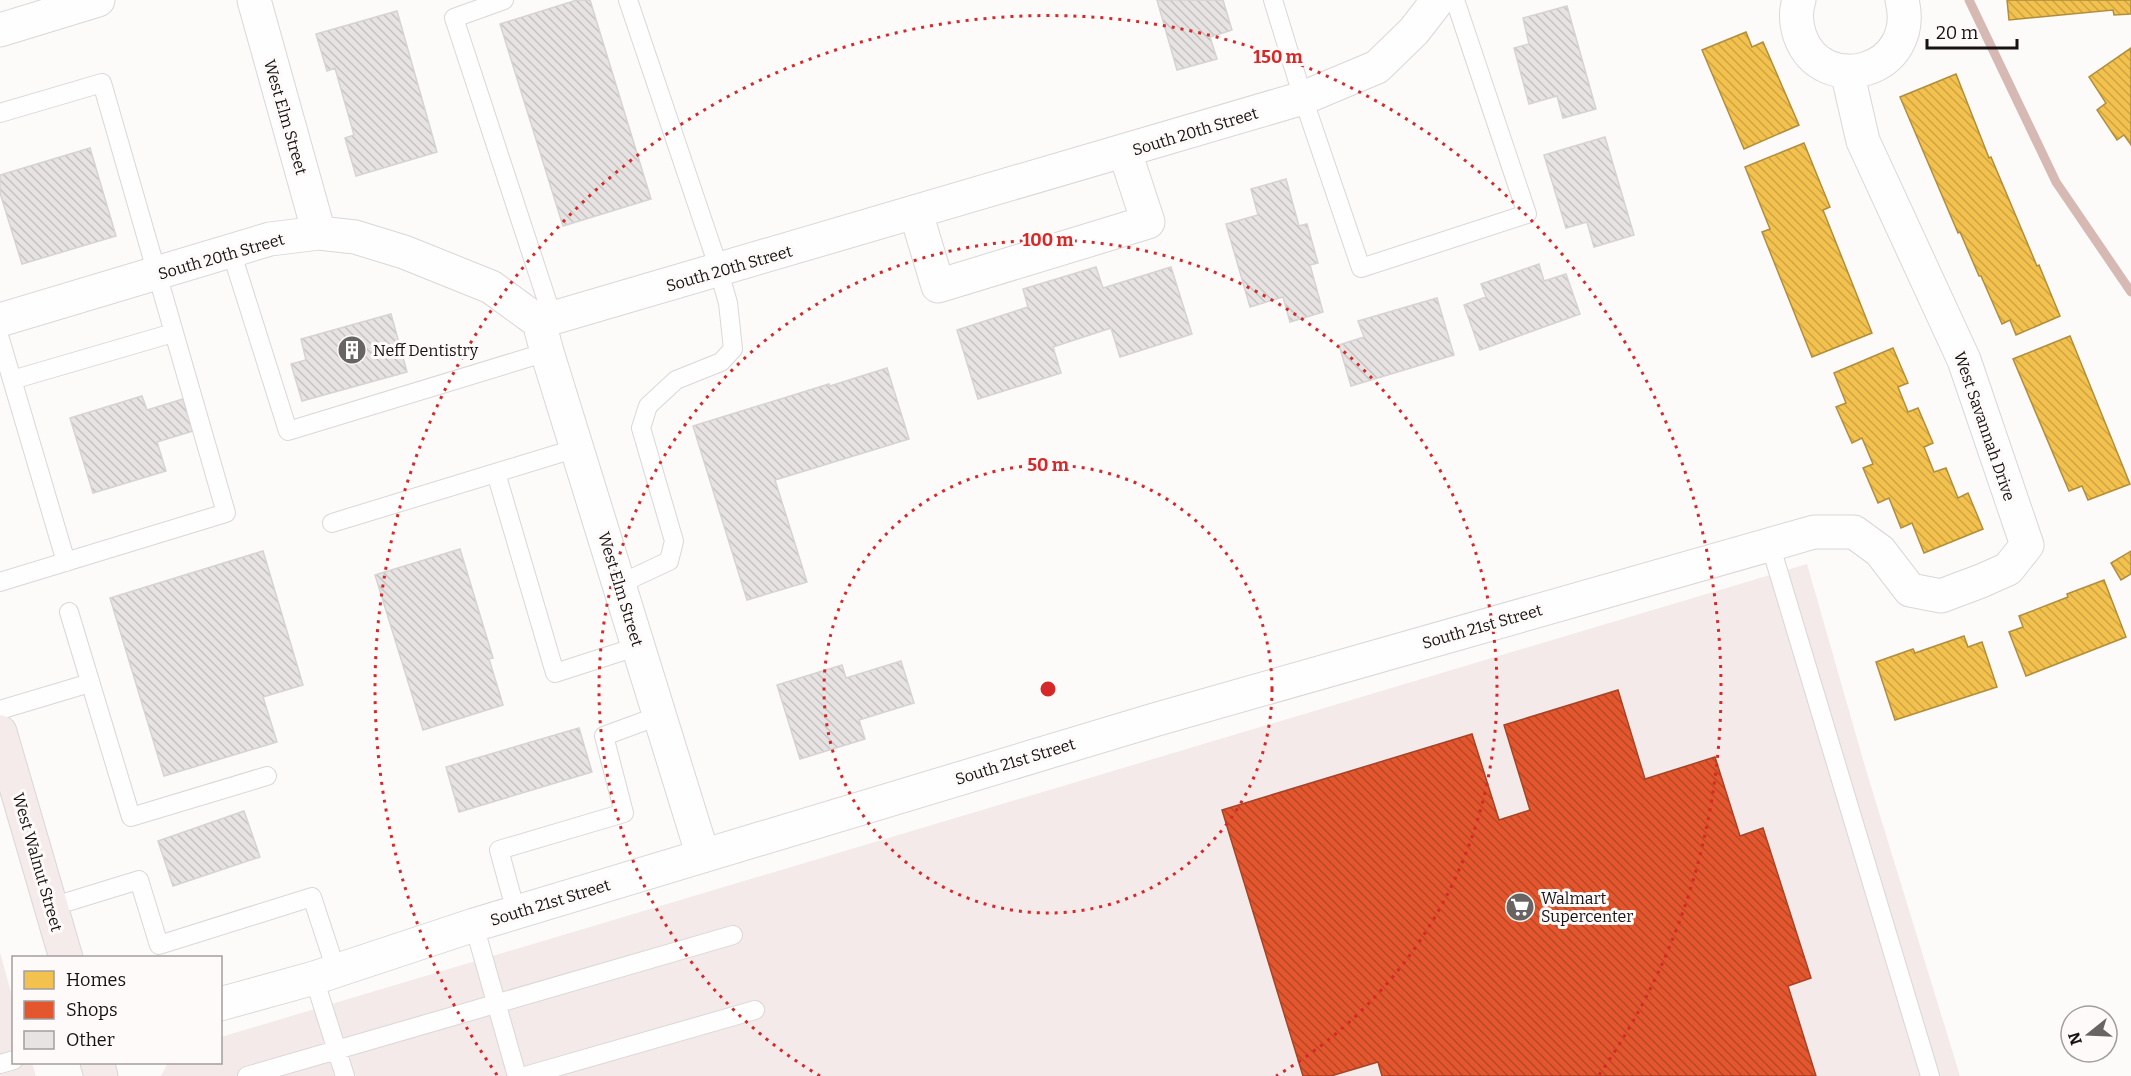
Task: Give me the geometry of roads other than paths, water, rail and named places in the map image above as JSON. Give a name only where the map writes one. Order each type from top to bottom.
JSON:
[{"type":"main road","name":"West Walnut Street","points":[[0,732],[66,956]]},
{"type":"street","points":[[0,30],[98,0]]},
{"type":"street","name":"West Elm Street","points":[[254,0],[319,233]]},
{"type":"street","name":"South 20th Street","points":[[0,320],[270,239],[319,233],[355,237],[426,261],[491,287],[524,309],[546,331],[718,271],[1303,98],[1377,67],[1414,31],[1438,0]]},
{"type":"street","points":[[1794,2],[1797,25],[1803,42],[1814,57],[1829,67],[1846,71],[1865,70],[1882,62],[1896,49],[1904,32],[1906,13],[1902,0]]},
{"type":"street","name":"West Savannah Drive","points":[[1814,532],[1854,532],[1880,551],[1910,590],[1941,596],[2008,569],[2027,545],[1964,360],[1863,141],[1846,71]]},
{"type":"street","points":[[916,213],[938,286],[1148,222],[1125,152]]},
{"type":"street","name":"West Elm Street","points":[[546,331],[577,448],[703,856]]},
{"type":"street","name":"South 21st Street","points":[[222,1003],[325,974],[516,912],[1154,720],[1814,532]]},
{"type":"lane","points":[[231,251],[288,431],[546,331],[454,18],[504,0]]},
{"type":"lane","points":[[620,585],[669,561],[674,541],[641,428],[648,406],[676,380],[721,362],[733,349],[728,303],[628,0]]},
{"type":"lane","points":[[1273,0],[1303,98],[1361,268],[1527,214],[1455,0]]},
{"type":"lane","points":[[0,113],[102,83],[226,513],[0,582]]},
{"type":"lane","points":[[12,380],[173,333]]},
{"type":"lane","points":[[0,339],[66,562]]},
{"type":"lane","points":[[332,523],[577,448]]},
{"type":"lane","points":[[496,473],[555,672],[639,646]]},
{"type":"lane","points":[[1770,544],[1930,1076]]},
{"type":"lane","points":[[69,612],[131,818],[267,776]]},
{"type":"lane","points":[[0,710],[90,683]]},
{"type":"lane","points":[[516,912],[499,850],[624,813],[604,736],[661,715]]},
{"type":"lane","points":[[51,907],[139,880],[159,945],[312,897],[337,1050],[345,1076]]},
{"type":"lane","points":[[474,925],[517,1076]]},
{"type":"lane","points":[[247,1076],[733,935]]},
{"type":"lane","points":[[525,1076],[754,1010]]},
{"type":"waterway","points":[[1969,0],[2056,182],[2131,292]]},
{"type":"place","name":"Neff Dentistry","points":[[352,350]]},
{"type":"place","name":"Walmart Supercenter","points":[[1520,907]]}]
